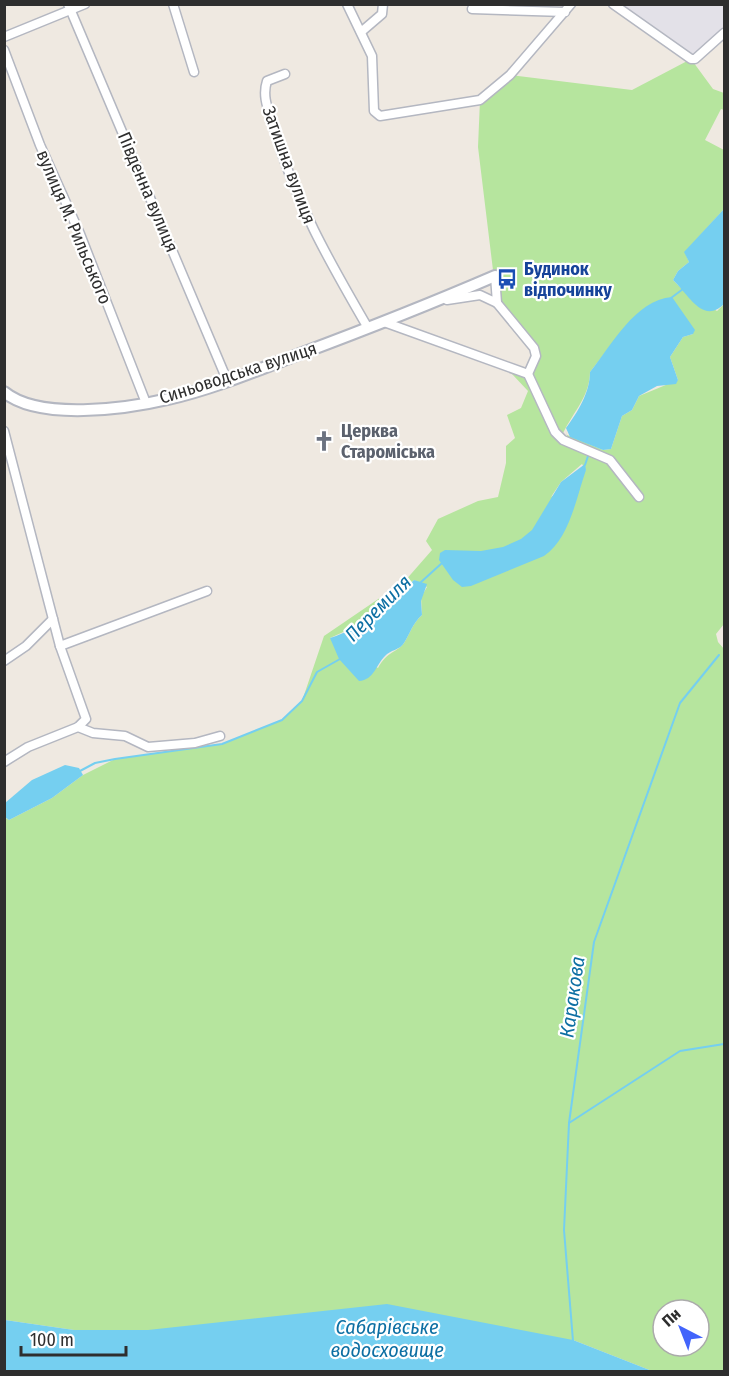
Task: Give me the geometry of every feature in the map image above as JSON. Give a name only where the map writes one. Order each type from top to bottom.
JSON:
[{"type":"street","points":[[4,38],[69,8],[85,4]]},
{"type":"street","points":[[173,4],[194,72]]},
{"type":"street","points":[[347,4],[372,56],[374,111],[380,116],[480,100],[510,75],[571,4]]},
{"type":"street","points":[[361,32],[382,14],[383,4]]},
{"type":"street","points":[[613,4],[691,59],[695,59],[724,33]]},
{"type":"street","name":"Південна вулиця","points":[[69,8],[227,380]]},
{"type":"street","points":[[472,9],[565,12]]},
{"type":"street","name":"вулиця М. Рильського","points":[[4,50],[40,145],[80,234],[146,403]]},
{"type":"street","name":"Затишна вулиця","points":[[285,74],[267,81],[263,91],[279,148],[309,225],[368,328]]},
{"type":"street","name":"Синьоводська вулиця","points":[[4,392],[18,401],[40,408],[114,407],[146,403],[227,380],[384,322],[495,276],[497,303],[476,295],[432,303]]},
{"type":"street","points":[[497,303],[534,348],[536,356],[528,374]]},
{"type":"street","points":[[384,322],[528,374],[555,432],[563,440],[610,460],[639,497]]},
{"type":"street","points":[[4,431],[60,646],[86,719],[78,727],[28,747],[4,762]]},
{"type":"street","points":[[60,646],[207,591]]},
{"type":"street","points":[[4,661],[26,646],[53,619]]},
{"type":"street","points":[[78,727],[93,733],[125,736],[148,747],[195,743],[220,736]]},
{"type":"shaded area","points":[[613,5],[724,5],[724,31],[695,59]]},
{"type":"green space","points":[[691,59],[713,89],[724,93],[724,110],[721,109],[705,140],[724,150],[724,209],[685,252],[689,262],[678,271],[673,280],[683,290],[717,311],[724,304],[724,624],[716,634],[718,642],[724,649],[724,1371],[652,1371],[573,1340],[74,1330],[5,1320],[4,817],[9,820],[52,798],[83,775],[115,759],[222,744],[282,720],[302,701],[324,636],[390,591],[397,590],[432,550],[426,541],[438,519],[478,501],[498,497],[506,463],[506,446],[515,438],[507,415],[521,408],[528,391],[512,374],[514,369],[528,374],[536,356],[497,303],[478,147],[480,100],[510,75],[632,90]],"holes":[[[651,304],[693,334],[683,337],[670,357],[678,380],[639,396],[632,410],[622,416],[611,449],[603,450],[567,435],[566,431],[568,441],[561,438],[587,390],[590,372],[626,326]],[[582,464],[586,470],[551,497],[561,482]],[[414,580],[427,587],[421,597],[422,615],[404,643],[385,658],[378,668],[330,638],[364,621]]]},
{"type":"water","points":[[724,209],[724,304],[716,310],[703,310],[673,280],[678,271],[689,262],[684,252]]},
{"type":"water","points":[[672,297],[695,330],[693,334],[683,337],[670,357],[678,380],[676,384],[657,386],[639,396],[632,410],[622,416],[611,449],[603,450],[570,437],[566,428],[588,387],[590,372],[635,315],[659,300]]},
{"type":"water","points":[[585,464],[586,470],[571,517],[560,539],[544,556],[471,586],[462,587],[453,580],[439,560],[440,553],[445,550],[481,551],[503,547],[521,539],[532,530],[561,482]]},
{"type":"water","points":[[414,580],[427,584],[421,601],[422,615],[402,645],[385,656],[368,678],[359,681],[339,659],[330,638],[364,622]]},
{"type":"water","points":[[65,765],[79,768],[83,775],[52,798],[9,820],[5,817],[5,803],[32,780]]},
{"type":"water","name":"Сабарівське водосховище","points":[[387,1304],[573,1340],[652,1371],[5,1371],[5,1320],[74,1330],[148,1330]]},
{"type":"waterway","name":"Перемиля","points":[[671,298],[683,289]]},
{"type":"waterway","name":"Перемиля","points":[[585,465],[588,456]]},
{"type":"waterway","name":"Перемиля","points":[[572,507],[579,488]]},
{"type":"waterway","name":"Перемиля","points":[[420,583],[442,563]]},
{"type":"waterway","name":"Каракова","points":[[573,1341],[564,1230],[569,1123],[594,942],[680,703],[719,655]]},
{"type":"waterway","name":"Перемиля","points":[[80,771],[95,763],[115,759],[222,744],[282,720],[302,701],[317,672],[340,659]]},
{"type":"waterway","points":[[569,1123],[680,1051],[724,1044]]},
{"type":"place","name":"Будинок відпочинку","points":[[507,279]]},
{"type":"place","name":"Церква Староміська","points":[[324,441]]}]
